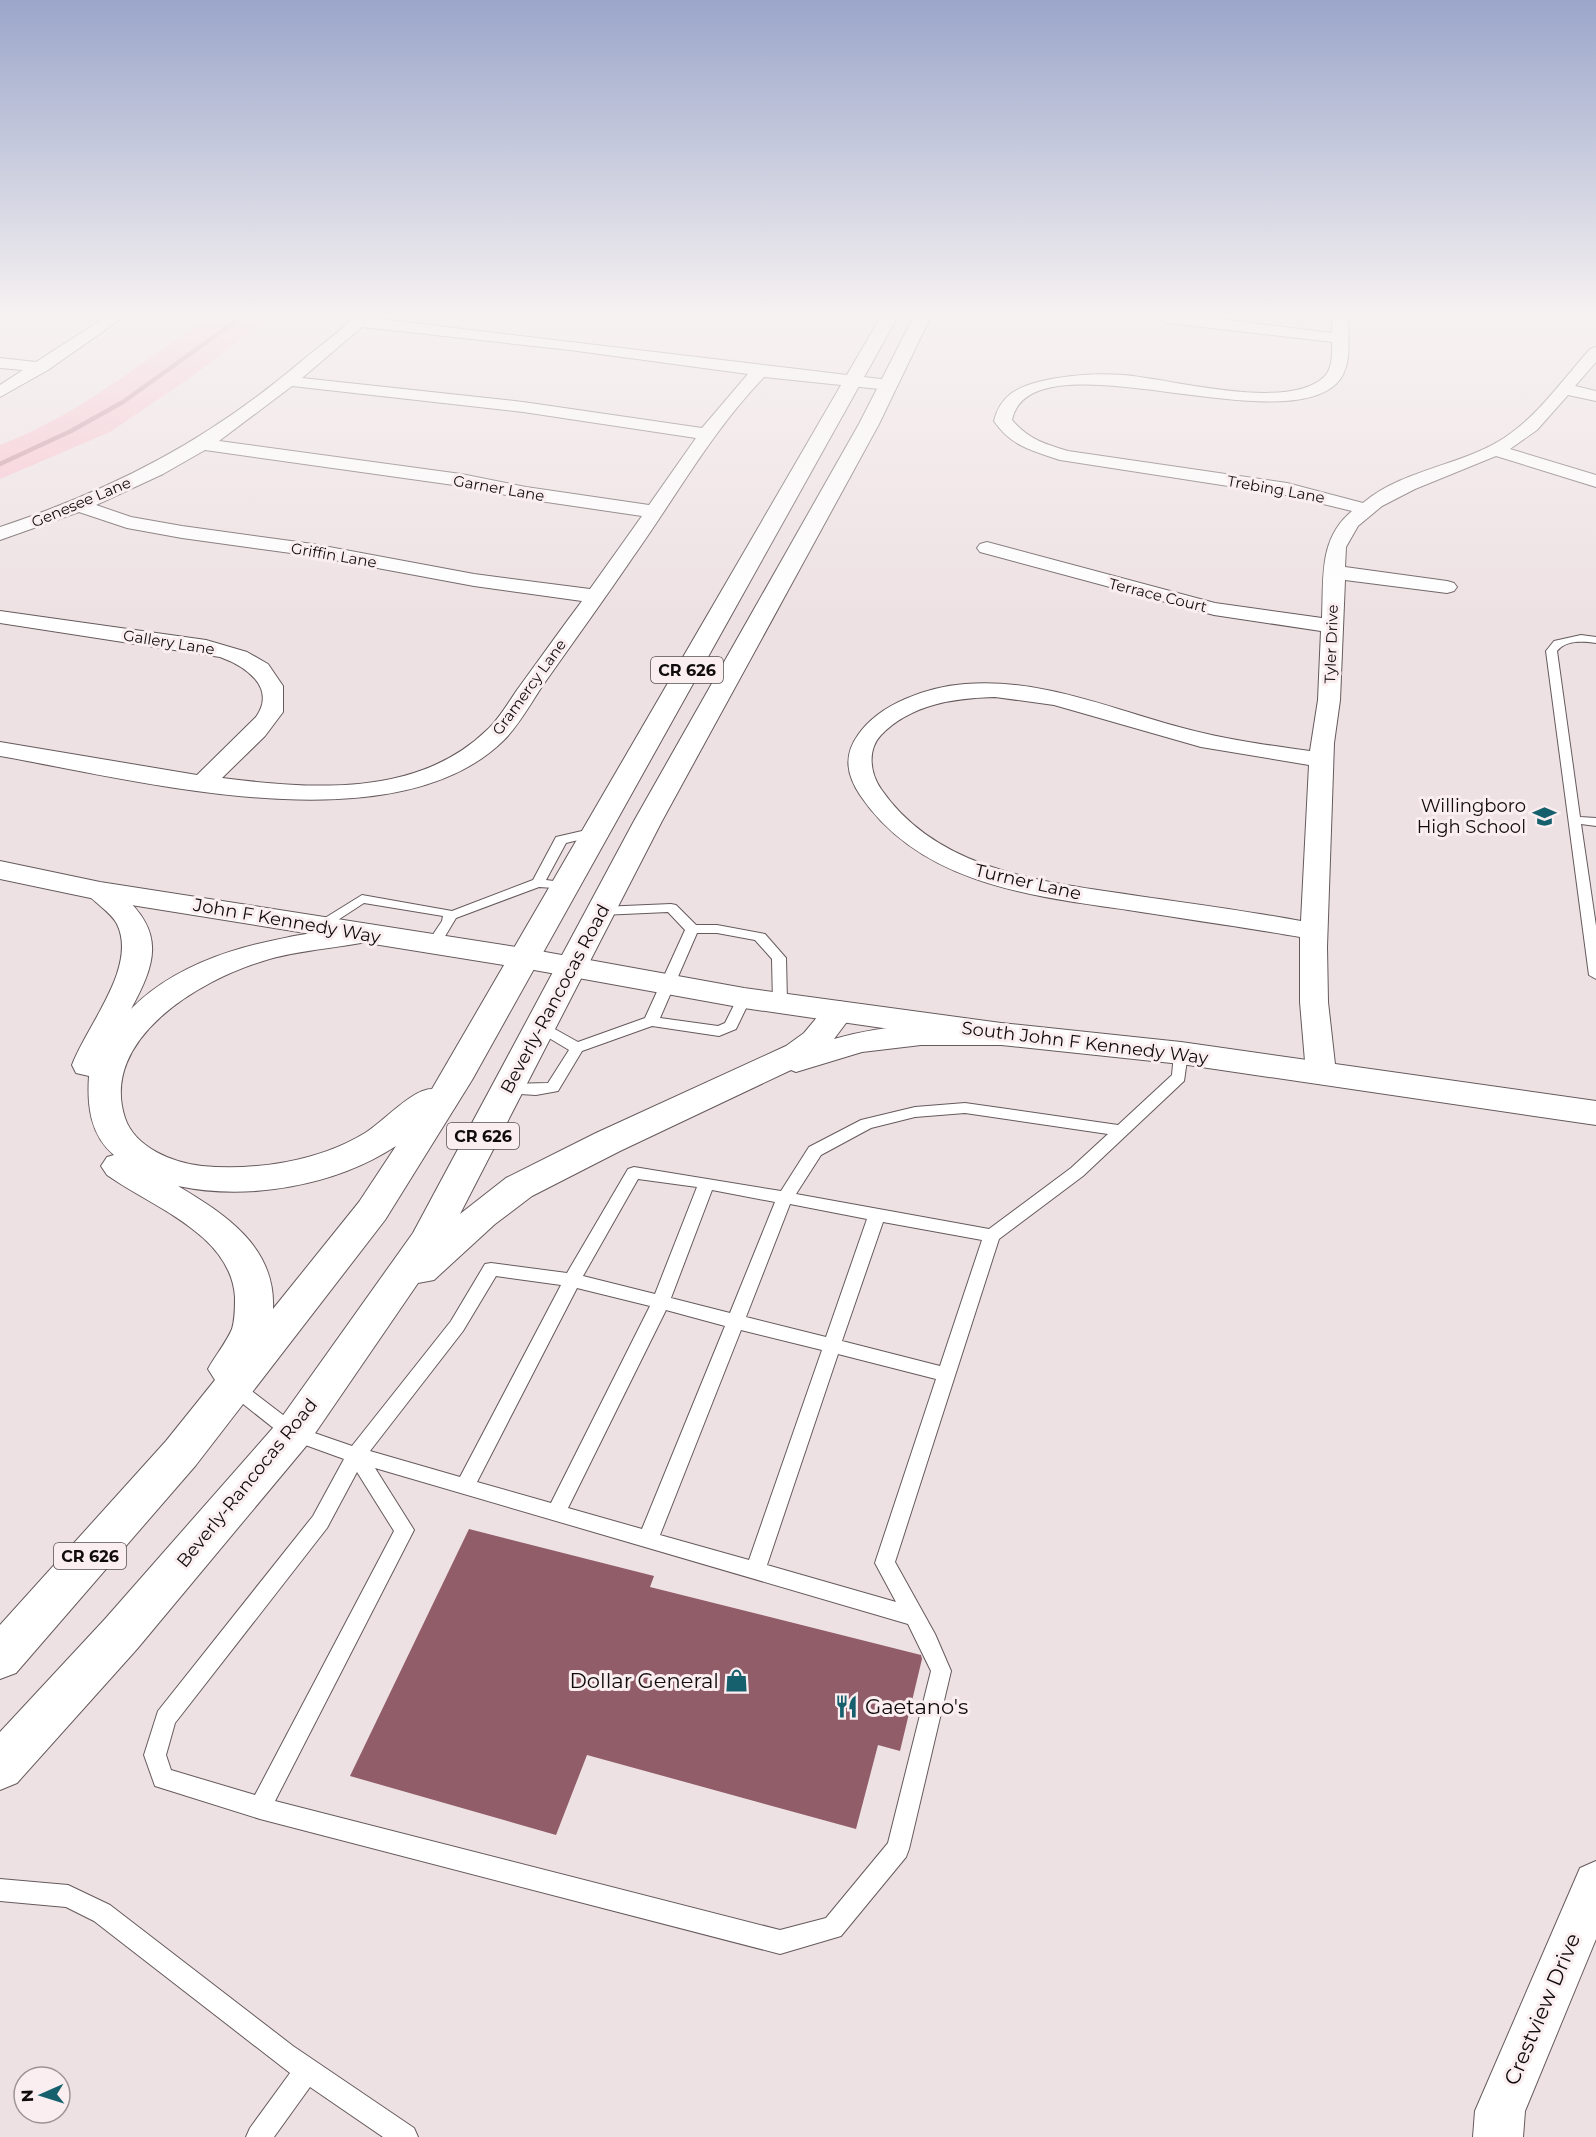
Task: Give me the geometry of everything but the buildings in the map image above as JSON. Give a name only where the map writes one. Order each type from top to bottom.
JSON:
[{"type":"main road","name":"CR 626","points":[[0,1659],[181,1454],[372,1211],[455,1080],[831,418]]},
{"type":"main road","name":"Beverly-Rancocas Road","points":[[0,1767],[120,1634],[293,1433],[427,1242],[539,1026],[574,967],[601,911],[871,418]]},
{"type":"main road","name":"John F Kennedy Way","points":[[0,870],[100,891],[574,967]]},
{"type":"main road","points":[[100,891],[131,921],[137,944],[135,969],[89,1060],[81,1092],[85,1124],[104,1153],[136,1179],[215,1227],[243,1256],[256,1290],[251,1328],[181,1454]]},
{"type":"main road","points":[[362,934],[264,951],[238,959],[205,973],[167,995],[137,1022],[114,1052],[102,1084],[105,1115],[121,1142],[149,1164],[188,1177],[232,1180],[276,1177],[319,1167],[358,1152],[396,1129],[455,1080]]},
{"type":"main road","name":"South John F Kennedy Way","points":[[574,967],[669,982],[744,998],[1001,1034],[1181,1053],[1596,1113]]},
{"type":"main road","points":[[386,1301],[482,1215],[519,1187],[608,1142],[798,1054],[815,1041],[839,1011]]},
{"type":"main road","points":[[771,1068],[860,1042],[921,1034],[1001,1034]]},
{"type":"street","name":"Genesee Lane","points":[[0,534],[76,505],[158,468],[242,418]]},
{"type":"street","points":[[596,418],[708,434]]},
{"type":"street","name":"Gramercy Lane","points":[[0,749],[269,793],[333,794],[367,791],[423,780],[446,770],[471,756],[497,734],[720,418]]},
{"type":"street","name":"Trebing Lane","points":[[1003,418],[1003,421],[1017,437],[1029,445],[1066,456],[1287,489],[1365,509]]},
{"type":"street","name":"Tyler Drive","points":[[1321,1073],[1314,1002],[1313,931],[1322,760],[1329,700],[1336,548],[1350,523],[1365,509],[1408,485],[1494,450],[1531,426],[1539,418]]},
{"type":"street","name":"Garner Lane","points":[[201,444],[450,479],[526,494],[654,512]]},
{"type":"street","points":[[1494,450],[1596,481]]},
{"type":"street","name":"Griffin Lane","points":[[76,505],[127,522],[182,532],[313,550],[474,580],[594,596]]},
{"type":"street","name":"Terrace Court","points":[[987,548],[1214,609],[1333,626]]},
{"type":"street","points":[[1334,572],[1447,587]]},
{"type":"street","name":"Gallery Lane","points":[[0,617],[228,651],[260,667],[274,687],[273,709],[261,725],[203,783]]},
{"type":"street","name":"Turner Lane","points":[[1313,931],[1044,888],[1000,879],[967,868],[940,855],[883,807],[869,791],[861,774],[859,758],[865,743],[875,729],[908,706],[930,698],[964,691],[1012,691],[1064,699],[1201,740],[1322,760]]},
{"type":"street","name":"Crestview Drive","points":[[1498,2137],[1500,2111],[1596,1884]]},
{"type":"lane","points":[[1596,640],[1581,638],[1557,643],[1551,651],[1596,975]]},
{"type":"lane","points":[[1575,820],[1596,822]]},
{"type":"lane","points":[[538,883],[561,840],[595,832]]},
{"type":"lane","points":[[433,945],[450,916],[538,883],[564,886]]},
{"type":"lane","points":[[319,926],[362,899],[447,913],[450,916]]},
{"type":"lane","points":[[601,911],[671,908],[692,929],[717,929],[760,937],[779,958],[780,1003]]},
{"type":"lane","points":[[651,1021],[692,929]]},
{"type":"lane","points":[[508,1089],[536,1090],[553,1087],[577,1048],[651,1021],[720,1030],[732,1026],[744,998]]},
{"type":"lane","points":[[539,1026],[577,1048]]},
{"type":"lane","points":[[947,1375],[572,1280],[491,1269],[457,1326],[356,1455],[320,1522],[166,1718],[155,1755],[163,1778],[260,1808],[780,1942],[833,1928],[898,1849],[941,1671],[885,1563],[947,1375],[992,1236],[1077,1172],[1179,1077],[1181,1053]]},
{"type":"lane","points":[[648,1540],[738,1322],[785,1197],[815,1151],[866,1124],[915,1112],[965,1108],[1121,1131]]},
{"type":"lane","points":[[465,1487],[572,1280],[634,1173],[707,1183],[992,1236]]},
{"type":"lane","points":[[556,1513],[661,1302],[707,1183]]},
{"type":"lane","points":[[756,1571],[876,1214]]},
{"type":"lane","points":[[234,1387],[293,1433],[356,1455],[915,1617]]},
{"type":"lane","points":[[260,1808],[404,1530],[356,1455]]},
{"type":"lane","points":[[0,1890],[68,1896],[102,1912],[307,2070],[405,2137]]},
{"type":"lane","points":[[259,2137],[307,2070]]},
{"type":"shaded area","points":[[59,418],[131,418],[110,432],[0,479],[0,445]]},
{"type":"waterway","points":[[0,464],[95,418]]},
{"type":"place","name":"Willingboro High School","points":[[1544,816]]},
{"type":"place","name":"Dollar General","points":[[737,1680]]},
{"type":"place","name":"Gaetano's","points":[[847,1706]]}]
